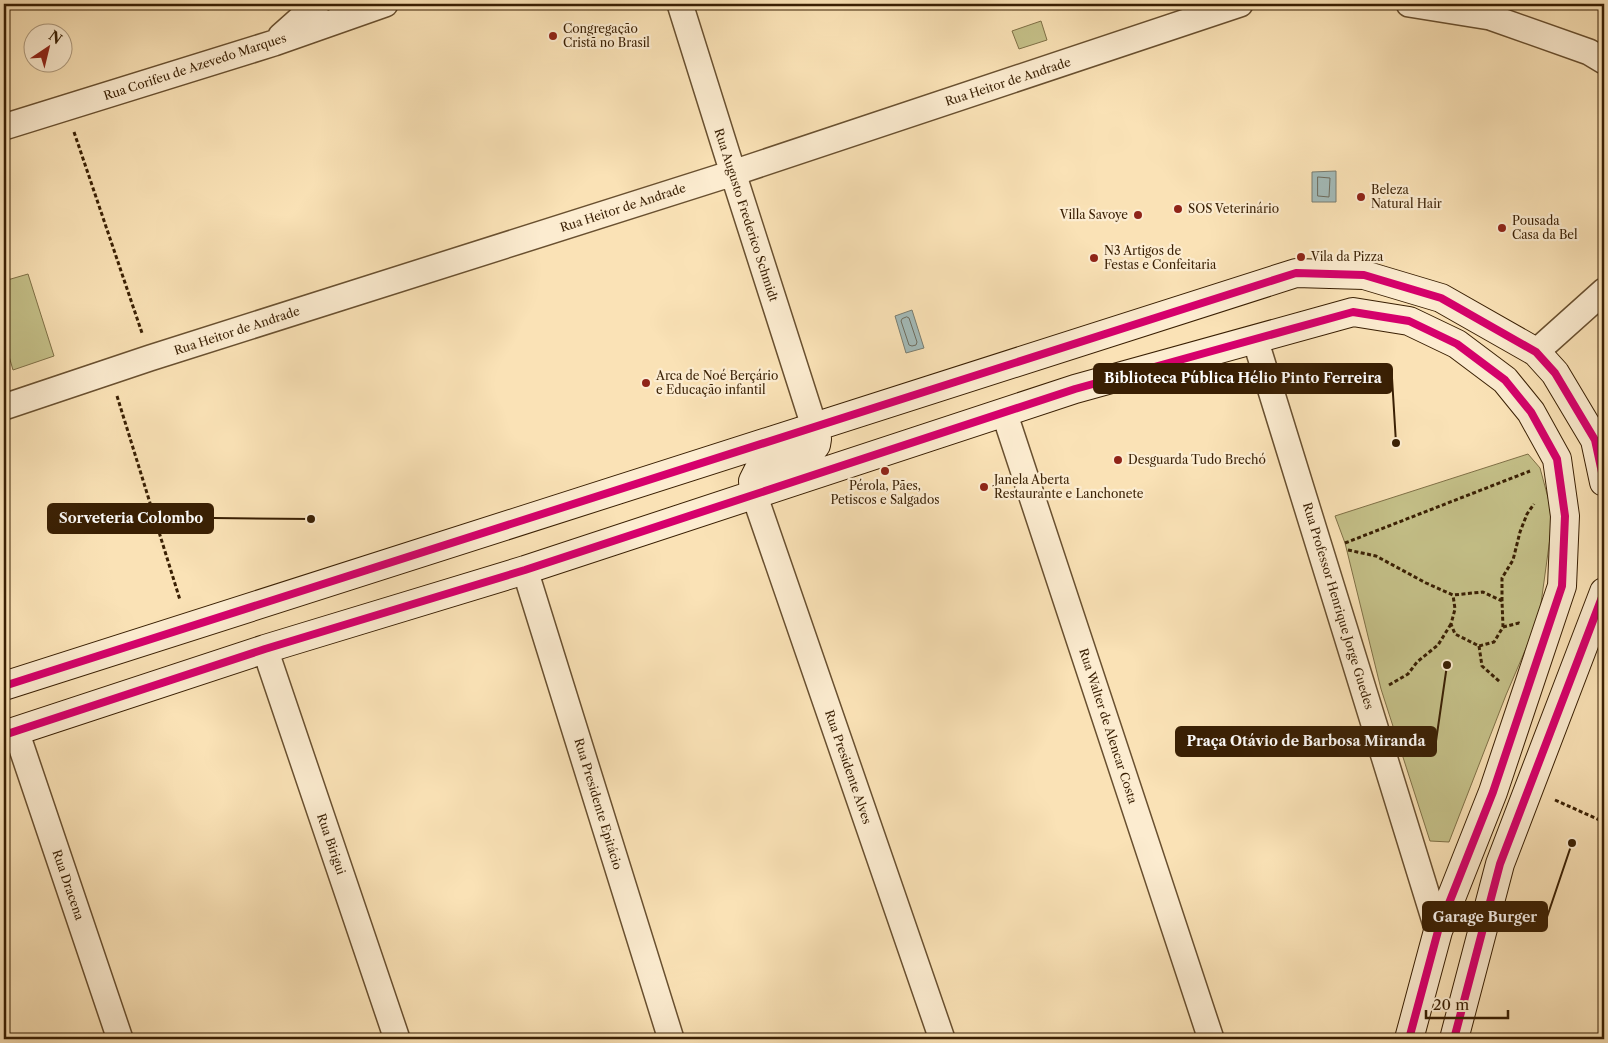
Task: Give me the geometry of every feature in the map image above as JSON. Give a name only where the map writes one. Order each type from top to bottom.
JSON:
[{"type":"main road","points":[[4,686],[814,426],[1296,274],[1364,275],[1441,298],[1536,352],[1555,373],[1595,440],[1604,482]]},
{"type":"main road","points":[[10,733],[265,649],[524,570],[1075,389],[1353,312],[1409,322],[1457,344],[1505,380],[1531,412],[1556,459],[1565,516],[1562,586],[1493,792],[1438,931],[1409,1039]]},
{"type":"main road","points":[[754,494],[753,481],[758,471],[771,464],[811,451],[816,445],[817,439],[814,426]]},
{"type":"main road","points":[[1454,1039],[1500,864],[1604,592]]},
{"type":"street","points":[[274,42],[317,4]]},
{"type":"street","name":"Rua Corifeu de Azevedo Marques","points":[[4,127],[274,42],[385,4]]},
{"type":"street","name":"Rua Augusto Frederico Schmidt","points":[[680,4],[814,426]]},
{"type":"street","name":"Rua Heitor de Andrade","points":[[4,407],[150,358],[733,173],[1240,4]]},
{"type":"street","points":[[1409,4],[1490,17],[1588,52],[1604,62]]},
{"type":"street","points":[[1536,352],[1604,290]]},
{"type":"street","name":"Rua Professor Henrique Jorge Guedes","points":[[1255,338],[1438,931]]},
{"type":"street","name":"Rua Walter de Alencar Costa","points":[[1004,412],[1211,1039]]},
{"type":"street","name":"Rua Presidente Alves","points":[[754,494],[942,1039]]},
{"type":"street","name":"Rua Presidente Epitácio","points":[[524,570],[671,1039]]},
{"type":"street","name":"Rua Birigui","points":[[265,649],[397,1039]]},
{"type":"street","name":"Rua Dracena","points":[[10,733],[120,1039]]},
{"type":"path","points":[[66,108],[150,358]]},
{"type":"path","points":[[110,371],[189,627]]},
{"type":"path","points":[[1340,545],[1530,471]]},
{"type":"path","points":[[1451,624],[1455,634],[1478,646],[1494,642],[1503,627],[1502,578],[1513,560],[1527,514],[1536,503]]},
{"type":"path","points":[[1343,549],[1376,556],[1453,595],[1483,592],[1502,601]]},
{"type":"path","points":[[1381,689],[1408,674],[1417,662],[1438,645],[1451,624],[1455,609],[1453,595]]},
{"type":"path","points":[[1478,646],[1482,666],[1496,677],[1504,689]]},
{"type":"path","points":[[1529,788],[1604,822]]},
{"type":"shaded area","points":[[1041,21],[1047,40],[1019,49],[1012,31]]},
{"type":"shaded area","points":[[28,274],[54,356],[13,370],[4,339],[4,281]]},
{"type":"shaded area","points":[[1528,454],[1540,468],[1553,516],[1539,618],[1506,695],[1449,842],[1430,841],[1381,689],[1345,543],[1335,516]]},
{"type":"water","points":[[1336,171],[1336,202],[1312,202],[1312,172]]},
{"type":"water","points":[[912,310],[924,348],[906,353],[895,316]]},
{"type":"cycle path","points":[[4,686],[1296,273],[1364,275],[1441,298],[1536,352],[1555,373],[1595,440],[1604,482]]},
{"type":"cycle path","points":[[4,735],[265,649],[525,570],[1075,389],[1353,312],[1409,321],[1457,344],[1505,380],[1531,412],[1557,459],[1565,516],[1562,586],[1493,792],[1438,931],[1409,1039]]},
{"type":"cycle path","points":[[1454,1039],[1500,864],[1604,592]]},
{"type":"place","name":"Congregação Cristã no Brasil","points":[[553,36]]},
{"type":"place","name":"Beleza Natural Hair","points":[[1361,197]]},
{"type":"place","name":"SOS Veterinário","points":[[1178,209]]},
{"type":"place","name":"Villa Savoye","points":[[1138,215]]},
{"type":"place","name":"Pousada Casa da Bel","points":[[1502,228]]},
{"type":"place","name":"Vila da Pizza","points":[[1301,257]]},
{"type":"place","name":"N3 Artigos de Festas e Confeitaria","points":[[1094,258]]},
{"type":"place","name":"Arca de Noé Berçário e Educação infantil","points":[[646,383]]},
{"type":"place","name":"Biblioteca Pública Hélio Pinto Ferreira","points":[[1396,443]]},
{"type":"place","name":"Desguarda Tudo Brechó","points":[[1118,460]]},
{"type":"place","name":"Pérola, Pães, Petiscos e Salgados","points":[[885,471]]},
{"type":"place","name":"Janela Aberta Restaurante e Lanchonete","points":[[984,487]]},
{"type":"place","name":"Sorveteria Colombo","points":[[311,519]]},
{"type":"place","name":"Praça Otávio de Barbosa Miranda","points":[[1447,665]]},
{"type":"place","name":"Garage Burger","points":[[1572,843]]}]
